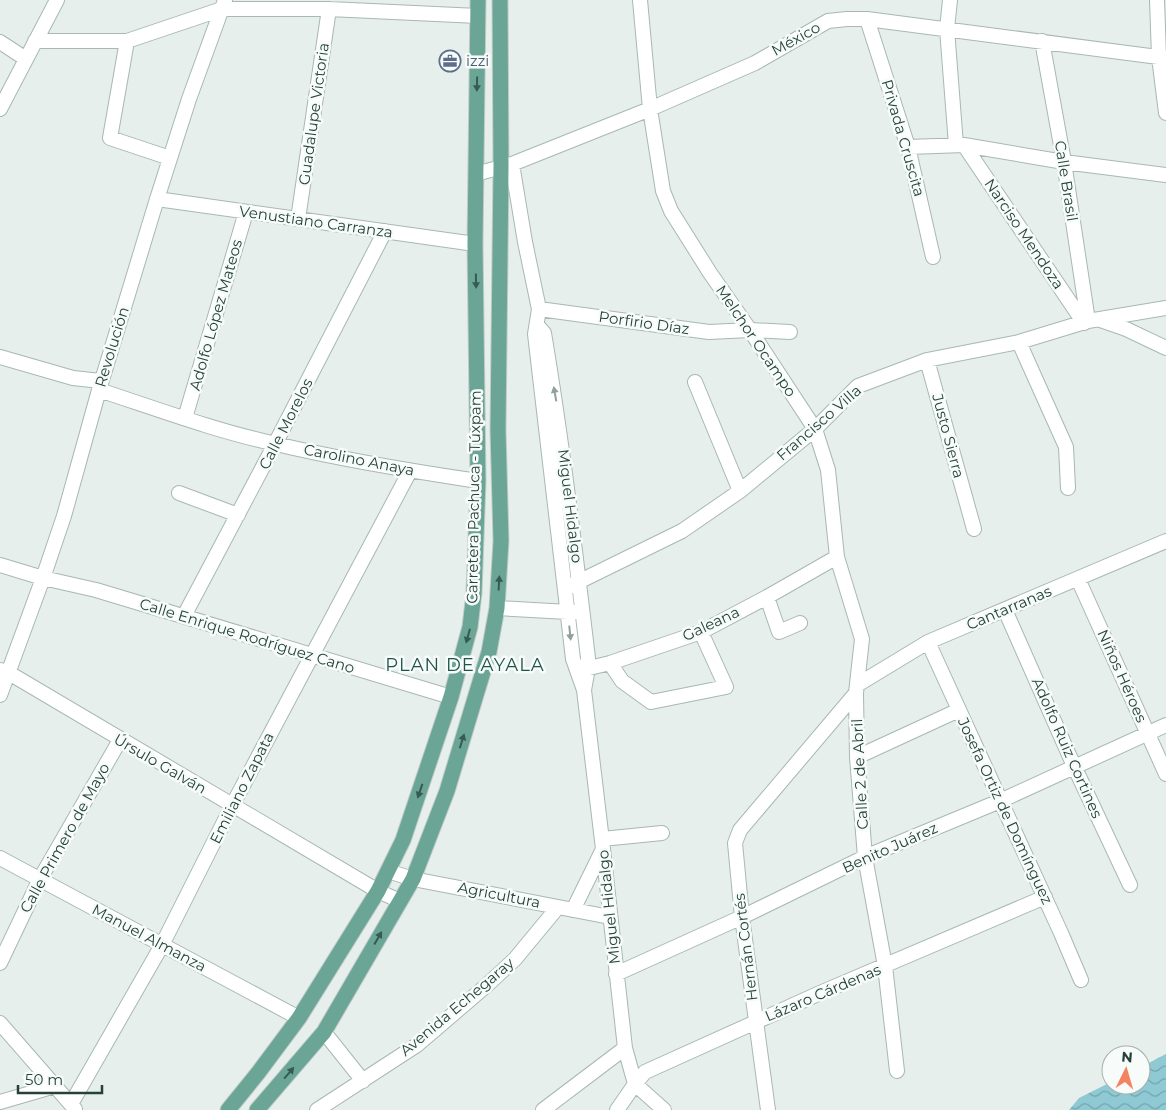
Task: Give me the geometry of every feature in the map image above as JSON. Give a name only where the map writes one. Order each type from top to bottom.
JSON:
[{"type":"main road","name":"Carretera Pachuca - Túxpam","points":[[228,1110],[299,1018],[378,891],[403,840],[451,697],[470,628],[474,593],[478,481],[475,244],[478,0]]},
{"type":"main road","name":"Carretera Pachuca - Túxpam","points":[[257,1110],[324,1032],[412,879],[447,791],[489,652],[497,608],[501,541],[498,420],[506,166],[500,0]]},
{"type":"street","points":[[0,109],[57,0]]},
{"type":"street","name":"Melchor Ocampo","points":[[640,0],[650,109],[663,191],[671,211],[710,273],[750,330],[814,429],[828,470],[837,557],[862,640],[856,689]]},
{"type":"street","points":[[950,0],[947,29],[960,145]]},
{"type":"street","points":[[1157,0],[1166,113]]},
{"type":"street","points":[[35,41],[127,41],[224,5],[478,16]]},
{"type":"street","name":"Revolución","points":[[0,695],[4,671],[43,578],[64,516],[100,386],[156,199],[189,99],[224,5]]},
{"type":"street","name":"Guadalupe Victoria","points":[[298,219],[329,9]]},
{"type":"street","name":"México","points":[[476,174],[506,166],[650,109],[755,63],[828,22],[867,19],[1163,57]]},
{"type":"street","name":"Privada Cruscita","points":[[867,19],[908,147],[933,257]]},
{"type":"street","points":[[127,41],[110,138],[170,158]]},
{"type":"street","name":"Calle Brasil","points":[[1042,41],[1090,321]]},
{"type":"street","points":[[0,42],[26,59]]},
{"type":"street","points":[[908,147],[960,145],[1064,162],[1166,175]]},
{"type":"street","name":"Narciso Mendoza","points":[[960,145],[1090,321]]},
{"type":"street","name":"Miguel Hidalgo","points":[[506,166],[539,309],[537,325],[544,333],[573,659],[582,670]]},
{"type":"street","name":"Venustiano Carranza","points":[[156,199],[475,244]]},
{"type":"street","name":"Adolfo López Mateos","points":[[185,418],[246,212]]},
{"type":"street","name":"Calle Morelos","points":[[184,616],[276,444],[385,232]]},
{"type":"street","name":"Francisco Villa","points":[[566,588],[682,531],[740,491],[814,429],[858,386],[927,360],[1019,342],[1090,321],[1166,308]]},
{"type":"street","name":"Porfirio Díaz","points":[[539,309],[709,332],[750,330],[790,332]]},
{"type":"street","points":[[1090,321],[1126,329],[1166,348]]},
{"type":"street","points":[[1019,342],[1066,447],[1068,488]]},
{"type":"street","name":"Carolino Anaya","points":[[0,358],[100,386],[185,418],[276,444],[410,471],[478,481]]},
{"type":"street","name":"Justo Sierra","points":[[927,360],[974,529]]},
{"type":"street","points":[[695,382],[740,491]]},
{"type":"street","name":"Miguel Hidalgo","points":[[553,427],[583,611],[582,670],[584,690],[624,1048],[635,1084]]},
{"type":"street","name":"Emiliano Zapata","points":[[73,1107],[162,945],[232,806],[410,471]]},
{"type":"street","points":[[179,493],[238,515]]},
{"type":"street","name":"Cantarranas","points":[[736,843],[740,830],[856,689],[928,642],[1166,541]]},
{"type":"street","name":"Galeana","points":[[582,670],[610,663],[701,632],[837,557]]},
{"type":"street","name":"Calle Enrique Rodríguez Cano","points":[[0,564],[43,578],[96,590],[451,697]]},
{"type":"street","name":"Niños Héroes","points":[[1078,579],[1166,774]]},
{"type":"street","points":[[767,597],[779,632],[800,622]]},
{"type":"street","points":[[497,608],[568,612],[583,611]]},
{"type":"street","name":"Adolfo Ruiz Cortines","points":[[1005,610],[1074,766],[1130,885]]},
{"type":"street","points":[[610,663],[622,682],[651,702],[726,687],[701,632]]},
{"type":"street","name":"Josefa Ortiz de Domínguez","points":[[928,642],[1081,980]]},
{"type":"street","name":"Úrsulo Galván","points":[[4,671],[378,891],[400,901]]},
{"type":"street","name":"Calle 2 de Abril","points":[[856,689],[857,757],[865,857],[885,966],[897,1071]]},
{"type":"street","points":[[857,757],[958,710]]},
{"type":"street","name":"Benito Juárez","points":[[616,974],[742,918],[865,857],[1000,801],[1166,724]]},
{"type":"street","name":"Calle Primero de Mayo","points":[[0,963],[40,879],[120,740]]},
{"type":"street","points":[[574,910],[602,844],[662,833]]},
{"type":"street","name":"Hernán Cortés","points":[[736,843],[742,918],[768,1110]]},
{"type":"street","name":"Manuel Almanza","points":[[0,858],[299,1018]]},
{"type":"street","name":"Agricultura","points":[[388,871],[412,879],[610,916]]},
{"type":"street","name":"Lázaro Cárdenas","points":[[617,1110],[646,1072],[756,1022],[1045,897]]},
{"type":"street","name":"Avenida Echegaray","points":[[318,1110],[417,1045],[515,959],[558,907]]},
{"type":"street","points":[[0,1023],[73,1107]]},
{"type":"street","points":[[324,1032],[363,1081]]},
{"type":"street","points":[[543,1110],[624,1048]]},
{"type":"street","points":[[635,1084],[664,1110]]},
{"type":"street","points":[[0,1102],[55,1086]]},
{"type":"water","points":[[1166,1054],[1166,1110],[1069,1110],[1079,1098],[1101,1087],[1101,1095],[1151,1095],[1151,1062]]},
{"type":"place","name":"izzi","points":[[450,61]]},
{"type":"district","name":"PLAN DE AYALA","points":[[465,665]]}]
